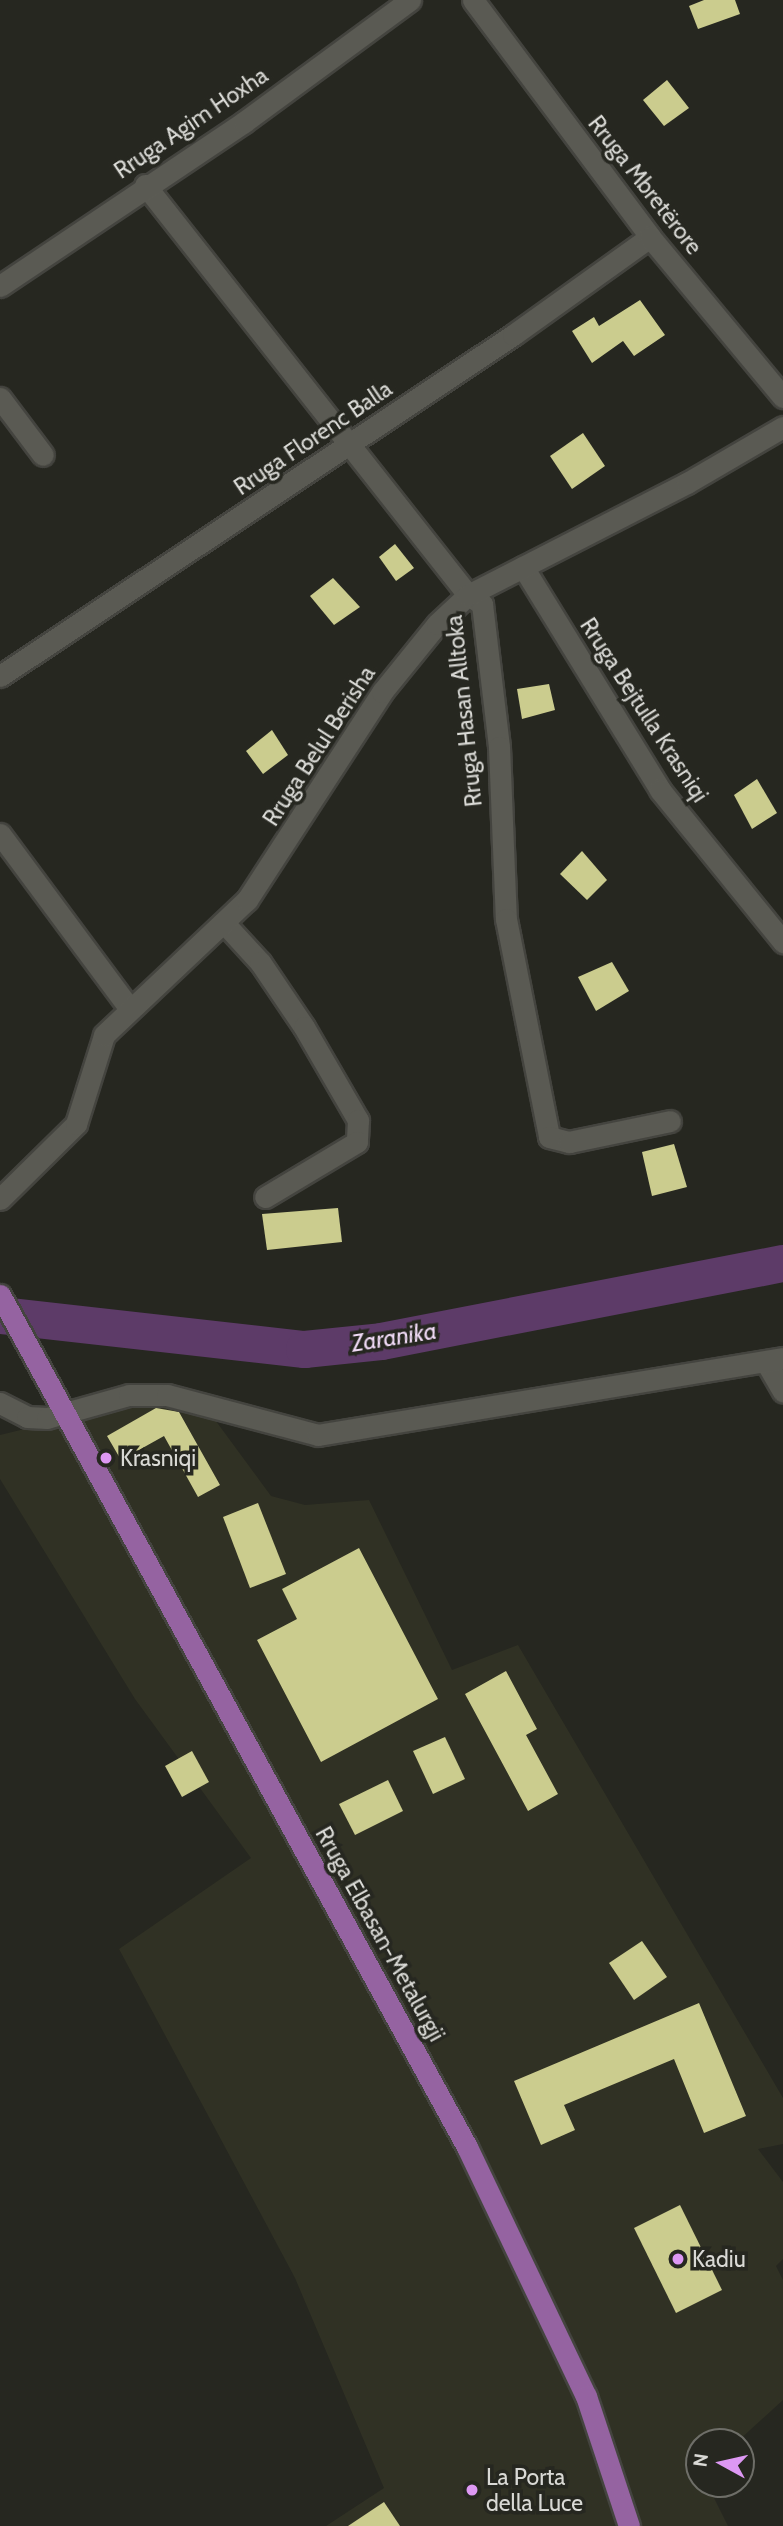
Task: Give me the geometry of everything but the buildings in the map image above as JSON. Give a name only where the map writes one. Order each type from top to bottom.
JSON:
[{"type":"main road","name":"Rruga Elbasan-Metalurgji","points":[[0,1295],[46,1384],[467,2147],[586,2396],[629,2526]]},
{"type":"street","name":"Rruga Agim Hoxha","points":[[0,286],[145,185],[244,121],[410,0]]},
{"type":"street","name":"Rruga Mbretërore","points":[[473,0],[650,237],[783,397]]},
{"type":"street","name":"Rruga Hasan Alltoka","points":[[145,185],[468,595],[482,604],[499,747],[506,919],[543,1124],[549,1137],[569,1142],[670,1121]]},
{"type":"street","name":"Rruga Florenc Balla","points":[[0,676],[350,444],[650,237]]},
{"type":"street","points":[[0,398],[43,455]]},
{"type":"street","name":"Rruga Belul Berisha","points":[[2,1192],[76,1124],[104,1035],[225,925],[290,841],[382,692],[437,624],[468,595],[687,483],[783,427]]},
{"type":"street","name":"Rruga Bejtulla Krasniqi","points":[[523,567],[660,790],[783,942]]},
{"type":"street","points":[[0,834],[130,1009]]},
{"type":"street","points":[[225,925],[274,984],[358,1120],[357,1142],[265,1197]]},
{"type":"street","points":[[0,1403],[27,1417],[63,1413],[129,1395],[167,1395],[318,1435],[774,1360],[783,1392]]},
{"type":"shaded area","points":[[127,1404],[210,1413],[271,1496],[305,1505],[369,1500],[452,1670],[518,1645],[783,2098],[783,2144],[758,2149],[783,2182],[783,2259],[776,2266],[783,2280],[783,2400],[752,2428],[685,2428],[685,2498],[714,2498],[728,2526],[326,2526],[384,2488],[295,2278],[119,1949],[251,1858],[135,1699],[0,1479],[0,1435]]},
{"type":"waterway","name":"Zaranika","points":[[0,1315],[304,1349],[381,1341],[783,1263]]},
{"type":"place","name":"Krasniqi","points":[[106,1458]]},
{"type":"place","name":"Kadiu","points":[[678,2259]]},
{"type":"place","name":"La Porta della Luce","points":[[472,2490]]}]
